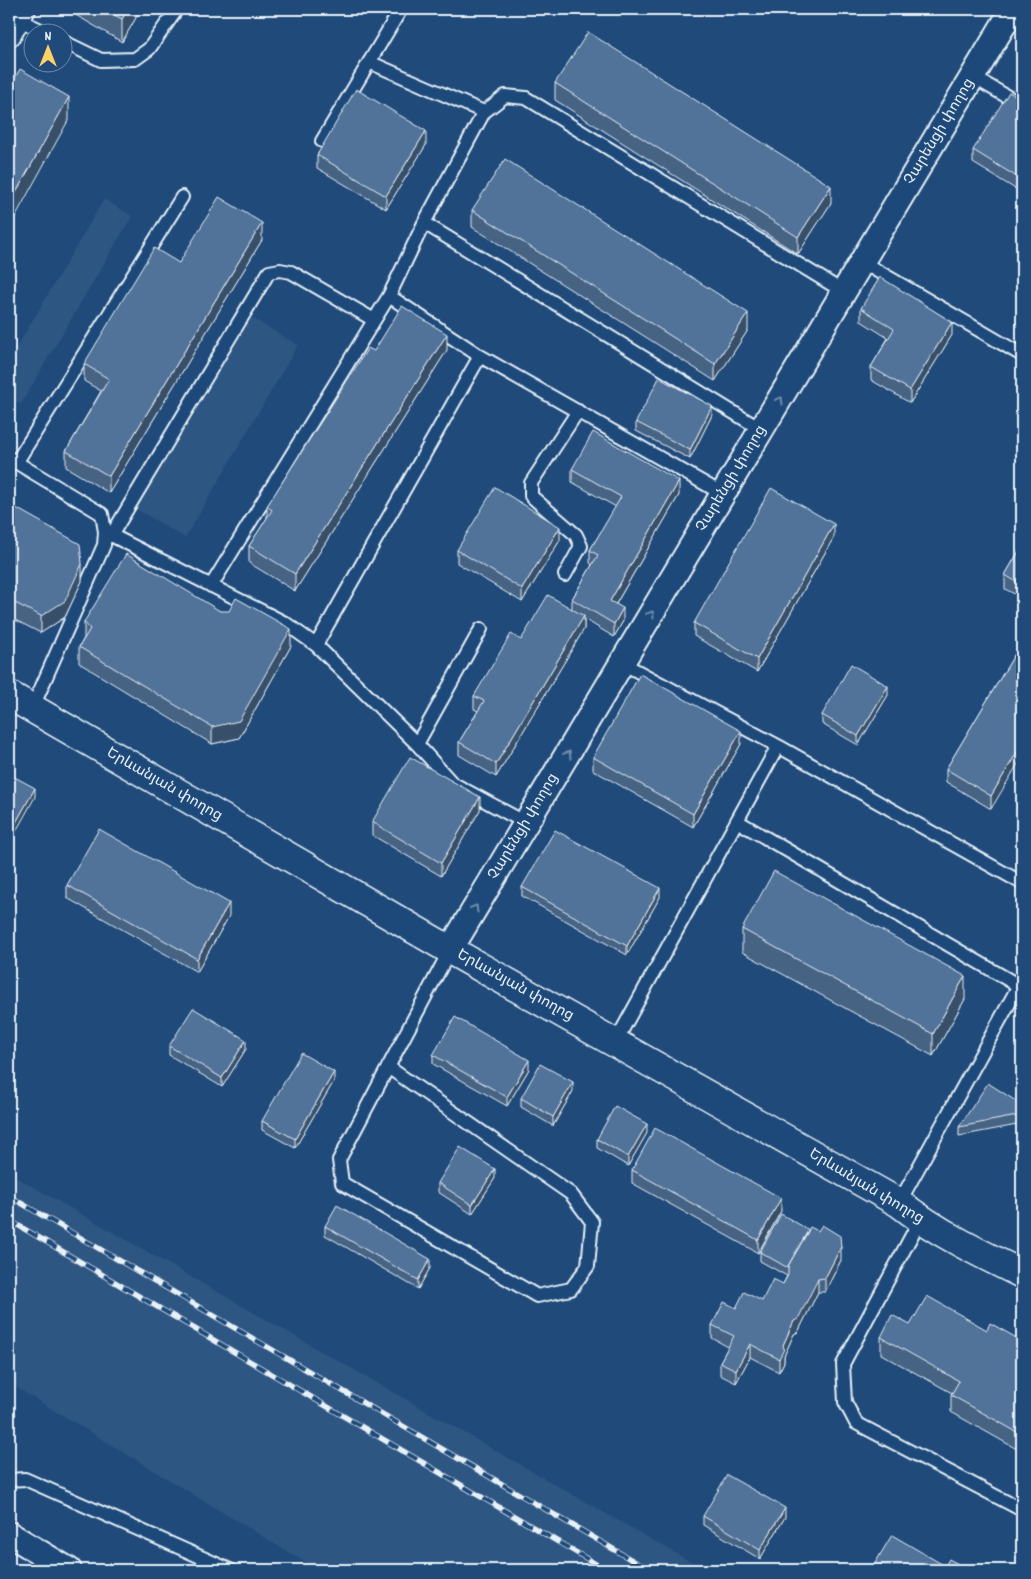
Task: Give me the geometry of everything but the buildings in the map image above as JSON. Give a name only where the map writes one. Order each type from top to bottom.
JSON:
[{"type":"highway","name":"Երևանյան փողոց","points":[[9,696],[450,950],[899,1203],[920,1220],[1022,1274]]},
{"type":"street","name":"Չարենցի փողոց","points":[[450,950],[1013,9]]},
{"type":"street","points":[[9,1534],[69,1570]]},
{"type":"lane","points":[[72,46],[101,60],[135,59],[149,50],[177,9]]},
{"type":"lane","points":[[322,141],[401,9]]},
{"type":"lane","points":[[369,62],[484,112]]},
{"type":"lane","points":[[973,77],[1022,105]]},
{"type":"lane","points":[[211,586],[389,296],[424,223],[484,112],[505,96],[526,98],[844,292]]},
{"type":"lane","points":[[182,196],[13,461],[102,514],[108,534],[286,623],[316,645],[416,744],[452,783],[526,823]]},
{"type":"lane","points":[[424,223],[762,430]]},
{"type":"lane","points":[[862,262],[1022,355]]},
{"type":"lane","points":[[32,709],[108,534],[269,272],[280,270],[291,272],[374,320]]},
{"type":"lane","points":[[389,296],[480,356],[724,494]]},
{"type":"lane","points":[[316,645],[480,356]]},
{"type":"lane","points":[[565,575],[581,546],[576,535],[531,496],[531,483],[578,411]]},
{"type":"lane","points":[[416,744],[481,629]]},
{"type":"lane","points":[[622,663],[778,746],[1022,883]]},
{"type":"lane","points":[[615,1043],[778,746]]},
{"type":"lane","points":[[737,821],[1020,982],[899,1203]]},
{"type":"lane","points":[[388,1067],[571,1194],[592,1222],[588,1266],[571,1288],[537,1296],[342,1183],[339,1160],[388,1067],[450,950]]},
{"type":"lane","points":[[920,1220],[843,1364],[845,1402],[856,1423],[1022,1510]]},
{"type":"lane","points":[[9,1480],[25,1479],[230,1570]]},
{"type":"shaded area","points":[[104,199],[132,216],[21,404],[9,397],[9,360]]},
{"type":"shaded area","points":[[247,315],[298,345],[185,538],[133,507]]},
{"type":"shaded area","points":[[9,1173],[705,1570],[318,1570],[9,1383]]},
{"type":"railway","points":[[9,1196],[649,1570]]},
{"type":"railway","points":[[9,1220],[606,1570]]}]
